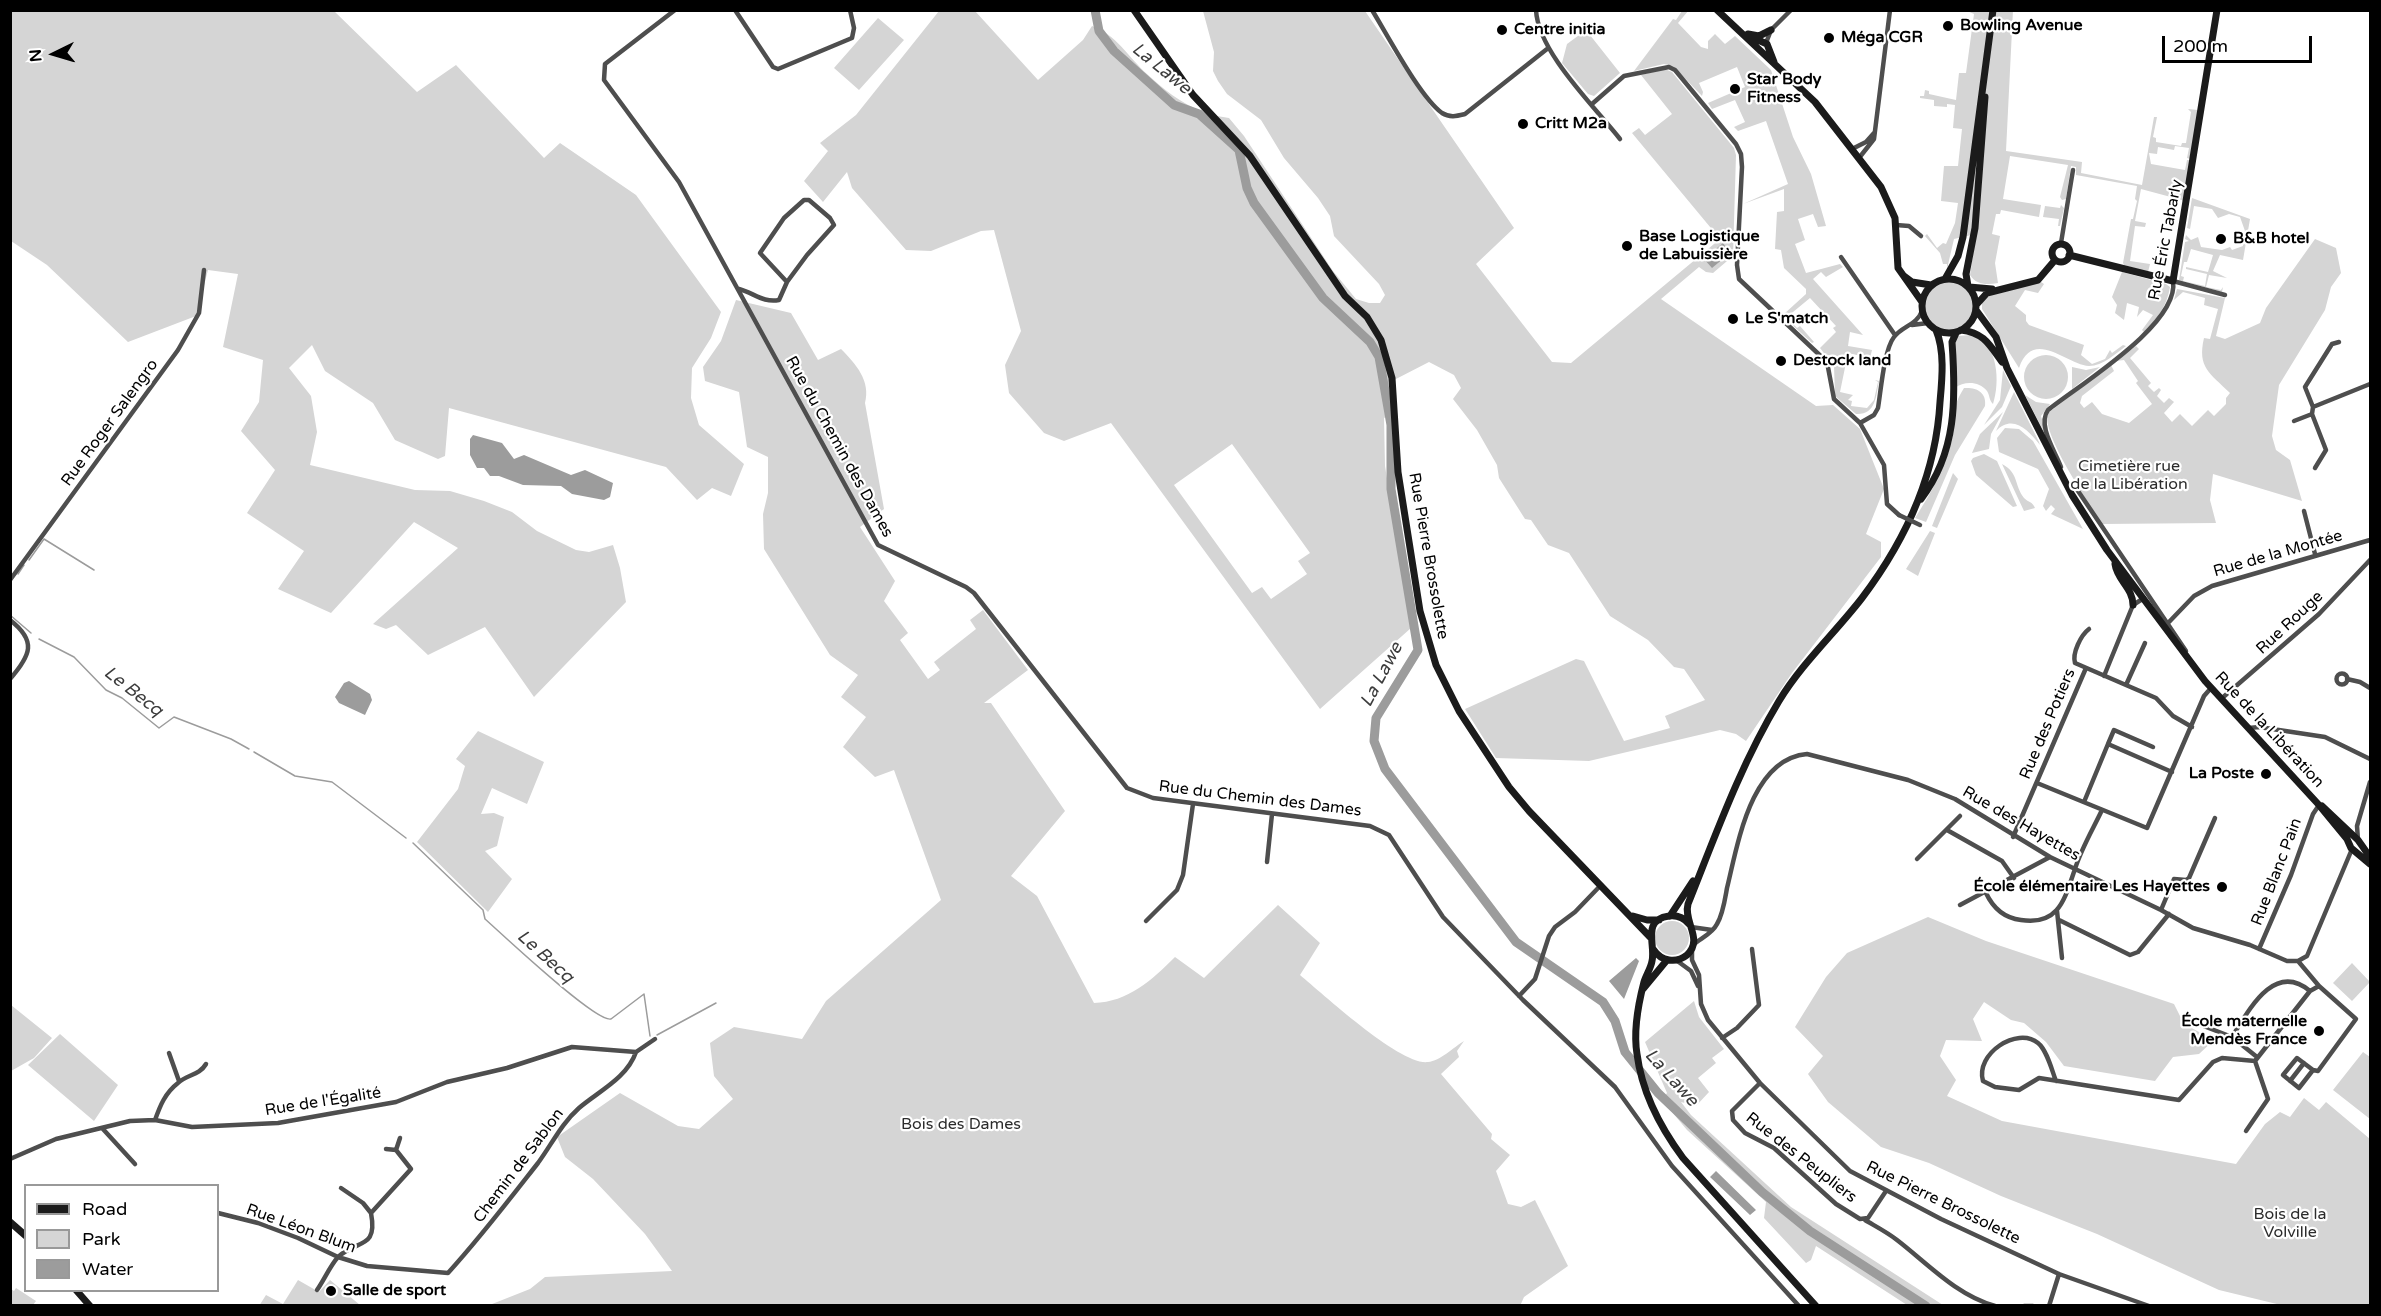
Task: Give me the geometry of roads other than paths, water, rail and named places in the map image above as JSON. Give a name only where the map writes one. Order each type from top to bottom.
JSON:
[{"type":"main road","name":"Rue Pierre Brossolette","points":[[1134,10],[1193,95],[1239,143],[1345,296],[1367,317],[1387,357],[1392,378],[1398,472],[1420,611],[1436,665],[1460,711],[1509,787],[1565,852],[1601,885],[1650,937]]},
{"type":"main road","points":[[1717,10],[1764,47],[1775,64],[1815,102],[1887,197],[1896,225],[1896,258],[1900,272],[1922,302]]},
{"type":"main road","points":[[1722,10],[1746,34],[1764,47]]},
{"type":"main road","points":[[1945,279],[1958,256],[1963,237],[1993,10]]},
{"type":"main road","name":"Rue Éric Tabarly","points":[[2173,281],[2217,10]]},
{"type":"main road","points":[[1746,34],[1759,36],[1771,30]]},
{"type":"main road","points":[[1976,307],[1966,274],[1975,228],[1980,178],[1986,67]]},
{"type":"main road","points":[[2055,260],[2052,254],[2053,248],[2061,243],[2067,246],[2069,255]]},
{"type":"main road","points":[[2069,255],[2173,281]]},
{"type":"main road","points":[[2055,260],[2063,261],[2069,255]]},
{"type":"main road","points":[[1653,949],[1667,960],[1676,960],[1692,947],[1686,911],[1698,874],[1746,760],[1781,698],[1886,563],[1917,503],[1939,470],[1951,436],[1952,342],[1959,332],[1970,324],[1976,307],[1987,293],[2038,280],[2055,260]]},
{"type":"main road","points":[[1900,272],[1912,282],[1931,285],[1945,279],[1959,280],[1969,286],[2000,289]]},
{"type":"main road","points":[[1917,503],[1934,449],[1940,414],[1940,342],[1936,330],[1928,323],[1922,311],[1922,302],[1931,285]]},
{"type":"main road","name":"Rue de la Libération","points":[[1976,307],[1996,337],[2007,368],[2067,486],[2089,517],[2115,561],[2146,598],[2199,674],[2319,804],[2370,864]]},
{"type":"main road","points":[[1936,330],[1959,332]]},
{"type":"main road","name":"Rue de la Libération","points":[[1959,332],[1972,332],[1986,339],[2007,368]]},
{"type":"main road","points":[[2115,561],[2116,570],[2132,593],[2133,605]]},
{"type":"main road","name":"Rue de la Libération","points":[[2354,844],[2370,857]]},
{"type":"main road","points":[[1670,916],[1698,874]]},
{"type":"main road","points":[[1630,915],[1647,920],[1659,920],[1670,916],[1681,917],[1690,925]]},
{"type":"main road","points":[[1659,920],[1652,929],[1650,937],[1653,949],[1652,961],[1637,1017],[1637,1053],[1648,1099],[1667,1136],[1683,1158],[1816,1305]]},
{"type":"main road","points":[[1643,989],[1667,960]]},
{"type":"main road","points":[[10,1222],[24,1234]]},
{"type":"main road","points":[[78,1292],[90,1305]]},
{"type":"street","name":"Rue du Chemin des Dames","points":[[675,10],[604,64],[604,80],[679,182],[878,545],[974,593],[1127,788],[1153,798],[1370,826],[1389,836],[1443,917],[1519,996],[1614,1087],[1672,1166],[1798,1305]]},
{"type":"street","points":[[735,10],[773,67],[778,69],[852,38],[855,33],[850,10]]},
{"type":"street","points":[[1372,10],[1414,78],[1442,113],[1454,117],[1465,114],[1547,49]]},
{"type":"street","points":[[1536,10],[1541,36],[1547,49],[1620,139]]},
{"type":"street","points":[[1764,47],[1771,30],[1791,10]]},
{"type":"street","points":[[1859,158],[1872,144],[1875,131],[1890,10]]},
{"type":"street","points":[[1592,104],[1627,75],[1667,66],[1681,78],[1736,144],[1741,154],[1737,265],[1740,282],[1827,362],[1834,399],[1860,423],[1884,465],[1887,504],[1891,510],[1920,525]]},
{"type":"street","points":[[1852,149],[1866,142],[1875,131]]},
{"type":"street","points":[[2061,243],[2073,170]]},
{"type":"street","points":[[739,289],[771,301],[783,296],[787,282],[834,225],[830,218],[809,200],[804,200],[784,218],[760,253],[787,282]]},
{"type":"street","points":[[1896,225],[1908,226],[1921,236]]},
{"type":"street","points":[[1841,257],[1895,335]]},
{"type":"street","name":"Rue Roger Salengro","points":[[10,580],[178,350],[199,313],[204,270]]},
{"type":"street","points":[[2173,281],[2224,296]]},
{"type":"street","name":"Rue Éric Tabarly","points":[[2067,486],[2045,426],[2044,415],[2154,328],[2170,301],[2173,281]]},
{"type":"street","points":[[1860,423],[1874,415],[1878,408],[1890,345],[1895,335],[1909,326],[1922,311]]},
{"type":"street","points":[[1909,326],[1928,323]]},
{"type":"street","points":[[2315,468],[2326,450],[2312,414],[2313,407],[2305,387],[2331,344],[2338,342]]},
{"type":"street","points":[[2313,407],[2370,384]]},
{"type":"street","points":[[2294,421],[2312,414]]},
{"type":"street","name":"Rue de la Libération","points":[[2076,488],[2089,517],[2146,598],[2169,622],[2199,674]]},
{"type":"street","points":[[2304,511],[2315,554]]},
{"type":"street","name":"Rue de la Montée","points":[[2169,622],[2202,590],[2315,554],[2370,540]]},
{"type":"street","name":"Rue Rouge","points":[[2221,699],[2319,614],[2370,560]]},
{"type":"street","points":[[2104,676],[2133,605],[2146,598]]},
{"type":"street","points":[[10,620],[23,630],[29,641],[28,653],[22,666],[10,679]]},
{"type":"street","name":"Rue des Potiers","points":[[2013,837],[2086,668],[2075,663],[2073,658],[2084,633],[2089,629]]},
{"type":"street","points":[[2126,686],[2145,644]]},
{"type":"street","points":[[2086,668],[2156,698],[2173,716],[2192,727]]},
{"type":"street","points":[[2347,679],[2360,682],[2370,688]]},
{"type":"street","points":[[2037,783],[2143,828],[2150,825],[2204,696],[2211,688]]},
{"type":"street","points":[[2249,728],[2259,727],[2325,737],[2370,759]]},
{"type":"street","points":[[2084,802],[2114,730],[2153,747]]},
{"type":"street","points":[[2108,744],[2172,772]]},
{"type":"street","name":"Rue des Hayettes","points":[[1692,947],[1719,922],[1745,820],[1762,783],[1775,767],[1791,755],[1807,754],[1908,780],[1955,799],[2013,837],[2050,857],[2209,934],[2259,949],[2288,961],[2298,961]]},
{"type":"street","points":[[2315,1071],[2297,1058],[2283,1075],[2299,1088],[2315,1071],[2356,1019],[2319,986],[2298,961],[2307,956],[2314,945],[2354,844],[2370,782]]},
{"type":"street","points":[[1146,921],[1177,890],[1183,875],[1193,804]]},
{"type":"street","name":"Rue Blanc Pain","points":[[2259,949],[2319,804]]},
{"type":"street","points":[[1986,893],[1997,910],[2014,919],[2033,921],[2057,911],[2067,897],[2074,869],[2102,810]]},
{"type":"street","points":[[1267,862],[1272,814]]},
{"type":"street","points":[[1917,859],[1960,816]]},
{"type":"street","points":[[2161,910],[2174,879],[2189,878],[2215,818]]},
{"type":"street","points":[[1947,830],[2002,861],[2014,878]]},
{"type":"street","points":[[1960,905],[2050,857]]},
{"type":"street","points":[[1519,996],[1535,979],[1555,927],[1575,912],[1601,885]]},
{"type":"street","points":[[2057,911],[2062,958]]},
{"type":"street","points":[[2059,920],[2124,953],[2136,954],[2169,914]]},
{"type":"street","points":[[1690,925],[1712,930]]},
{"type":"street","name":"Rue Pierre Brossolette","points":[[1692,947],[1704,1013],[1760,1083],[1850,1171],[1886,1191],[2059,1274],[2149,1305]]},
{"type":"street","points":[[1722,1038],[1737,1028],[1759,1005],[1755,956],[1752,949]]},
{"type":"street","name":"Rue Pierre Brossolette","points":[[1676,960],[1690,971],[1699,989]]},
{"type":"street","points":[[2232,1037],[2255,1000],[2280,982],[2300,982],[2310,991]]},
{"type":"street","points":[[2256,1059],[2310,991],[2319,986]]},
{"type":"street","points":[[2201,1025],[2232,1037],[2256,1059],[2268,1099],[2246,1131]]},
{"type":"street","points":[[2056,1081],[2040,1043],[2024,1036],[2016,1037],[1994,1051],[1983,1062],[1980,1071],[1983,1081],[1995,1087],[2019,1090],[2034,1079],[2179,1100],[2213,1062],[2222,1058],[2256,1059]]},
{"type":"street","points":[[636,1052],[655,1039]]},
{"type":"street","name":"Rue de l'Égalité","points":[[10,1159],[56,1139],[130,1121],[155,1120],[192,1127],[278,1123],[396,1102],[447,1082],[507,1068],[572,1047],[636,1052]]},
{"type":"street","name":"Chemin de Sablon","points":[[448,1273],[474,1244],[538,1162],[555,1134],[578,1109],[616,1081],[633,1060],[636,1052]]},
{"type":"street","points":[[169,1053],[179,1081]]},
{"type":"street","points":[[2290,1081],[2304,1063]]},
{"type":"street","points":[[155,1120],[164,1098],[179,1081],[201,1072],[206,1064]]},
{"type":"street","name":"Rue des Peupliers","points":[[1760,1083],[1734,1108],[1733,1120],[1749,1135],[1774,1148],[1836,1204],[1865,1220],[1886,1191]]},
{"type":"street","points":[[102,1128],[135,1164]]},
{"type":"street","points":[[396,1150],[400,1138]]},
{"type":"street","points":[[371,1213],[411,1169],[396,1150],[386,1149]]},
{"type":"street","points":[[317,1290],[338,1257],[366,1242],[373,1233],[371,1213],[363,1203],[341,1188]]},
{"type":"street","name":"Rue Léon Blum","points":[[219,1213],[258,1223],[298,1238],[338,1257],[368,1266],[448,1273]]},
{"type":"street","points":[[1865,1220],[1897,1240],[1923,1265],[1953,1284],[1995,1305]]},
{"type":"street","points":[[2049,1305],[2059,1274]]},
{"type":"street","points":[[2024,1305],[2033,1305]]},
{"type":"water","points":[[1723,243],[1730,253],[1712,268],[1704,259]]},
{"type":"water","points":[[473,435],[502,443],[514,459],[524,455],[571,475],[585,470],[613,483],[610,497],[604,500],[572,494],[561,486],[523,485],[499,476],[490,476],[484,468],[477,468],[470,455],[470,439]]},
{"type":"water","points":[[349,681],[370,694],[372,700],[365,715],[339,703],[335,697],[344,683]]},
{"type":"water","points":[[1636,958],[1639,961],[1624,999],[1609,981]]},
{"type":"water","points":[[1716,1171],[1756,1210],[1750,1215],[1710,1177]]},
{"type":"waterway","name":"La Lawe","points":[[1095,10],[1099,31],[1114,51],[1174,105],[1199,114],[1239,150],[1247,188],[1254,203],[1323,298],[1370,342],[1379,357],[1391,425],[1391,489],[1418,650],[1376,718],[1374,741],[1385,769],[1516,942],[1603,1002],[1615,1021],[1625,1052],[1658,1093],[1762,1192],[1810,1231],[1926,1306]]},
{"type":"waterway","points":[[29,560],[44,539],[94,570]]},
{"type":"waterway","points":[[18,574],[24,565]]},
{"type":"waterway","name":"Le Becq","points":[[10,615],[31,633]]},
{"type":"waterway","name":"Le Becq","points":[[39,639],[74,657],[106,690],[122,698],[159,728],[174,717],[231,739],[249,749]]},
{"type":"waterway","name":"Le Becq","points":[[254,752],[295,776],[332,782],[406,838]]},
{"type":"waterway","name":"Le Becq","points":[[413,843],[483,910],[485,919],[587,1007],[611,1019],[644,994],[650,1036]]},
{"type":"waterway","name":"Le Becq","points":[[657,1035],[716,1003]]},
{"type":"place","name":"Bowling Avenue","points":[[1948,26]]},
{"type":"place","name":"Centre initia","points":[[1502,30]]},
{"type":"place","name":"Méga CGR","points":[[1829,38]]},
{"type":"place","name":"Star Body Fitness","points":[[1735,89]]},
{"type":"place","name":"Critt M2a","points":[[1523,124]]},
{"type":"place","name":"B&B hotel","points":[[2221,239]]},
{"type":"place","name":"Base Logistique de Labuissière","points":[[1627,246]]},
{"type":"place","name":"Le S'match","points":[[1733,319]]},
{"type":"place","name":"Destock land","points":[[1781,361]]},
{"type":"place","name":"La Poste","points":[[2266,774]]},
{"type":"place","name":"École élémentaire Les Hayettes","points":[[2222,887]]},
{"type":"place","name":"École maternelle Mendès France","points":[[2319,1031]]},
{"type":"place","name":"Salle de sport","points":[[331,1291]]},
{"type":"park label","name":"Cimetière rue de la Libération","points":[[2129,476]]},
{"type":"park label","name":"Bois des Dames","points":[[961,1125]]},
{"type":"park label","name":"Bois de la Volville","points":[[2290,1224]]}]
